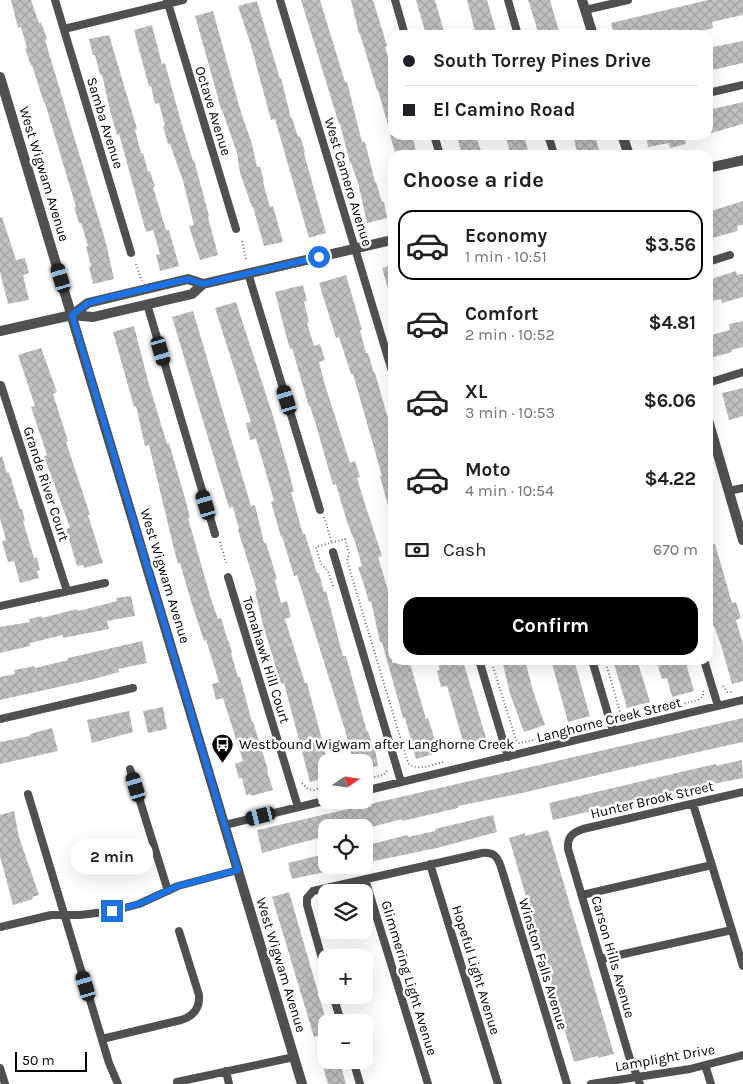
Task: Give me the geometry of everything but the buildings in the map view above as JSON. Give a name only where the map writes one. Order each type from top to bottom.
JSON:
[{"type":"street","name":"Samba Avenue","points":[[55,0],[131,253]]},
{"type":"street","points":[[64,29],[167,2],[183,0]]},
{"type":"street","name":"West Camero Avenue","points":[[280,0],[388,359]]},
{"type":"street","points":[[394,0],[403,30]]},
{"type":"street","points":[[508,0],[517,30]]},
{"type":"street","points":[[592,30],[584,5],[628,0]]},
{"type":"street","name":"Octave Avenue","points":[[167,2],[236,229]]},
{"type":"street","name":"West Wigwam Avenue","points":[[0,77],[302,1084]]},
{"type":"street","points":[[713,92],[743,85]]},
{"type":"street","points":[[713,167],[743,160]]},
{"type":"street","points":[[0,331],[72,315],[93,317],[192,294],[203,284],[388,241]]},
{"type":"street","points":[[713,260],[730,255]]},
{"type":"street","points":[[248,274],[322,513]]},
{"type":"street","points":[[72,315],[88,303],[115,296],[188,279],[203,284]]},
{"type":"street","points":[[147,304],[215,534]]},
{"type":"street","points":[[713,381],[743,372]]},
{"type":"street","name":"Grande River Court","points":[[1,385],[67,591]]},
{"type":"street","points":[[713,437],[743,540]]},
{"type":"street","points":[[729,491],[743,488]]},
{"type":"street","points":[[333,552],[401,782]]},
{"type":"street","name":"Tomahawk Hill Court","points":[[228,577],[298,807]]},
{"type":"street","points":[[0,606],[106,583]]},
{"type":"street","points":[[480,665],[508,757]]},
{"type":"street","points":[[593,665],[613,731]]},
{"type":"street","points":[[706,665],[718,706]]},
{"type":"street","points":[[0,719],[133,688]]},
{"type":"street","name":"Langhorne Creek Street","points":[[373,789],[743,700]]},
{"type":"street","points":[[130,770],[168,891]]},
{"type":"street","name":"Hunter Brook Street","points":[[569,837],[583,829],[743,792]]},
{"type":"street","points":[[28,794],[109,1063],[118,1084]]},
{"type":"street","points":[[225,825],[318,802]]},
{"type":"street","points":[[693,804],[743,966]]},
{"type":"street","name":"Carson Hills Avenue","points":[[569,837],[568,849],[639,1081]]},
{"type":"street","name":"Winston Falls Avenue","points":[[430,864],[482,852],[492,853],[499,860],[567,1084]]},
{"type":"street","points":[[319,949],[307,905],[309,894],[316,890],[430,864]]},
{"type":"street","name":"Hopeful Light Avenue","points":[[430,864],[498,1084]]},
{"type":"street","points":[[582,895],[712,865]]},
{"type":"street","points":[[0,927],[51,915],[80,915],[112,911],[139,904],[178,886],[238,870]]},
{"type":"street","name":"Glimmering Light Avenue","points":[[366,878],[428,1084]]},
{"type":"street","points":[[601,959],[732,930]]},
{"type":"street","points":[[102,1038],[181,1020],[190,1017],[195,1012],[199,995],[179,931]]},
{"type":"street","name":"Lamplight Drive","points":[[591,1084],[639,1081],[743,1054]]},
{"type":"street","points":[[177,1082],[294,1057]]},
{"type":"street","points":[[705,1065],[710,1084]]},
{"type":"street","points":[[0,1068],[5,1084]]},
{"type":"street","points":[[356,1069],[360,1084]]},
{"type":"street","points":[[226,1071],[229,1084]]},
{"type":"path","points":[[242,240],[246,259]]},
{"type":"path","points":[[136,264],[142,283]]},
{"type":"path","points":[[322,513],[332,543]]},
{"type":"path","points":[[334,590],[328,571],[321,564],[316,547],[345,539],[349,553],[347,561],[408,763],[412,767],[418,768],[445,762]]},
{"type":"path","points":[[220,542],[226,563]]},
{"type":"path","points":[[493,665],[516,740],[519,743],[542,739]]},
{"type":"path","points":[[606,665],[620,712],[624,717],[630,719]]},
{"type":"path","points":[[664,710],[698,700],[703,696],[704,691],[701,683]]},
{"type":"path","points":[[723,686],[727,692],[733,692]]},
{"type":"path","points":[[373,777],[384,775],[388,772],[389,767]]},
{"type":"path","points":[[302,783],[308,789],[318,789]]},
{"type":"place","name":"Westbound Wigwam after Langhorne Creek","points":[[223,763]]},
{"type":"route","points":[[112,911],[139,904],[178,886],[238,870],[72,315],[88,303],[106,298],[188,279],[203,284],[319,257]]}]
